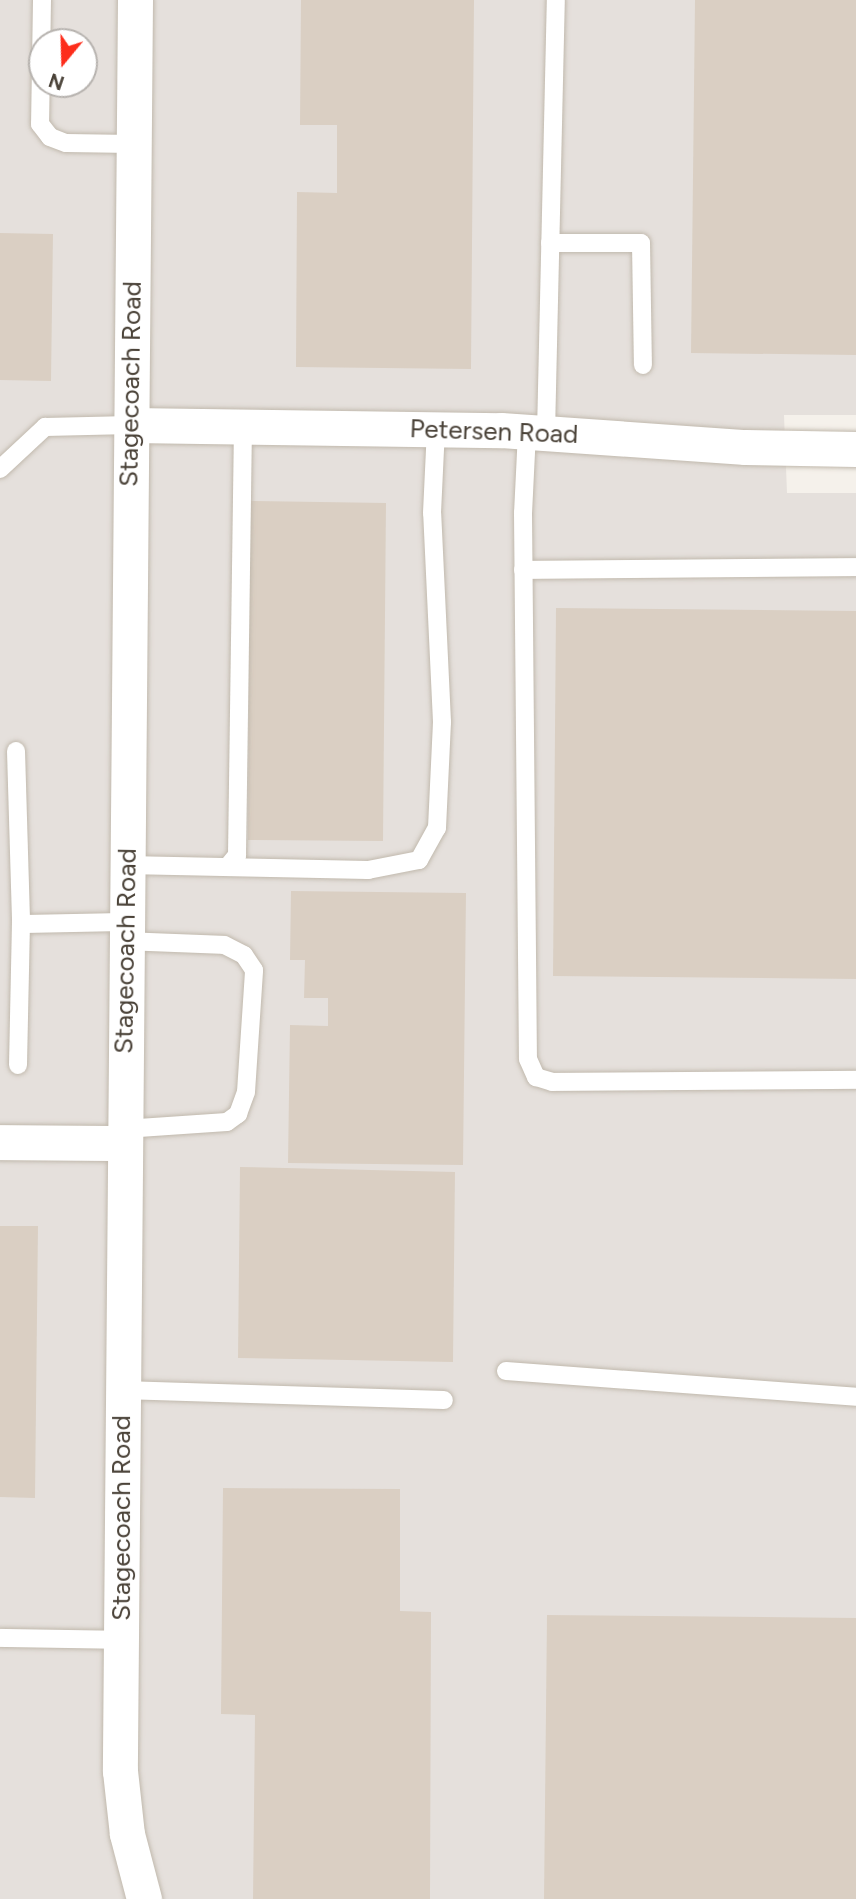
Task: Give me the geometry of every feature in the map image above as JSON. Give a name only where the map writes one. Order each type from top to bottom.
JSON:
[{"type":"street","name":"Stagecoach Road","points":[[135,0],[120,1771],[127,1834],[144,1899]]},
{"type":"street","name":"Petersen Road","points":[[131,425],[537,432],[745,447],[856,449]]},
{"type":"street","points":[[0,1142],[124,1136]]},
{"type":"lane","points":[[42,0],[40,124],[50,137],[66,143],[134,144]]},
{"type":"lane","points":[[556,0],[550,243],[537,432],[523,570],[528,1059],[536,1077],[552,1082],[856,1080]]},
{"type":"lane","points":[[550,243],[641,243],[643,365]]},
{"type":"lane","points":[[0,469],[45,427],[131,425]]},
{"type":"lane","points":[[229,865],[237,855],[243,426]]},
{"type":"lane","points":[[126,865],[399,867],[419,860],[437,828],[442,722],[432,513],[436,429]]},
{"type":"lane","points":[[523,570],[856,567]]},
{"type":"lane","points":[[16,751],[22,924],[18,1065]]},
{"type":"lane","points":[[22,924],[126,931],[224,945],[244,955],[254,970],[246,1092],[238,1114],[227,1122],[124,1136]]},
{"type":"lane","points":[[506,1371],[856,1397]]},
{"type":"lane","points":[[122,1390],[444,1400]]},
{"type":"lane","points":[[0,1638],[121,1640]]},
{"type":"shaded area","points":[[0,0],[856,0],[856,415],[784,415],[787,493],[856,493],[856,1899],[0,1899]]},
{"type":"building","points":[[301,0],[474,0],[471,369],[296,367],[297,192],[337,193],[337,125],[300,125]]},
{"type":"building","points":[[695,0],[856,0],[856,355],[691,353]]},
{"type":"building","points":[[0,233],[53,234],[51,381],[0,380]]},
{"type":"building","points":[[250,501],[386,503],[383,841],[248,840]]},
{"type":"building","points":[[556,608],[856,611],[856,979],[553,976]]},
{"type":"building","points":[[291,891],[466,893],[463,1165],[288,1163],[290,1025],[328,1026],[328,998],[304,998],[305,960],[290,960]]},
{"type":"building","points":[[240,1167],[455,1172],[453,1362],[238,1358]]},
{"type":"building","points":[[0,1226],[38,1226],[35,1498],[0,1497]]},
{"type":"building","points":[[223,1488],[400,1489],[400,1611],[431,1612],[430,1899],[253,1899],[255,1715],[221,1714]]},
{"type":"building","points":[[547,1615],[856,1618],[856,1899],[544,1899]]}]
